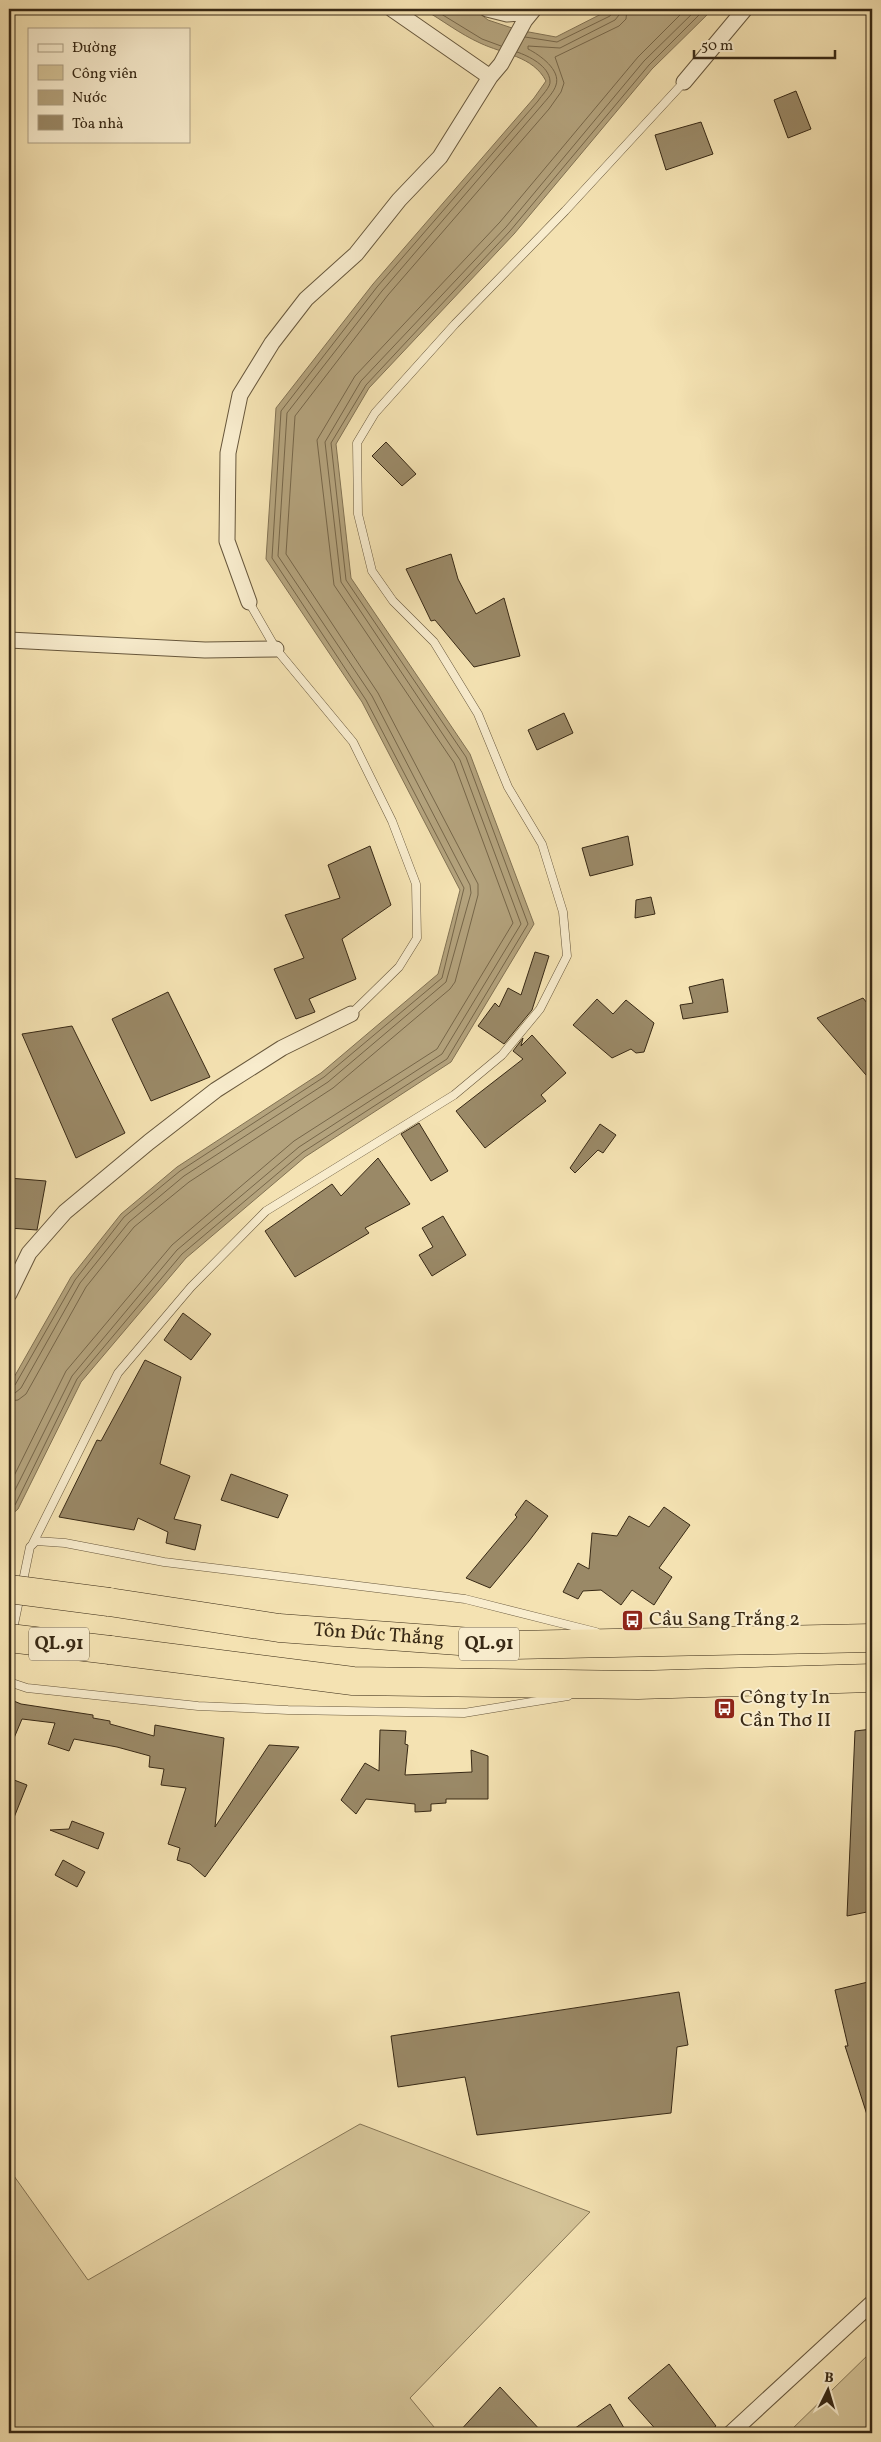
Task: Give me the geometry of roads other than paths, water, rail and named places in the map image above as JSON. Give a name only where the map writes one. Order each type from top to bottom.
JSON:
[{"type":"highway","name":"Tôn Đức Thắng","points":[[9,1588],[279,1628],[513,1645],[872,1638]]},
{"type":"highway","name":"Tôn Đức Thắng","points":[[9,1638],[353,1681],[638,1685],[872,1678]]},
{"type":"street","points":[[392,9],[490,77]]},
{"type":"street","points":[[487,9],[507,14],[530,14]]},
{"type":"street","points":[[684,82],[745,9]]},
{"type":"street","points":[[249,602],[228,541],[228,453],[240,395],[272,343],[306,299],[356,254],[399,200],[440,157],[490,77],[501,64],[530,14]]},
{"type":"street","points":[[9,640],[205,650],[276,650]]},
{"type":"street","points":[[9,1294],[29,1254],[65,1212],[150,1142],[216,1090],[282,1048],[351,1014]]},
{"type":"street","points":[[731,2433],[872,2303]]},
{"type":"lane","points":[[9,1648],[27,1556],[118,1373],[191,1287],[266,1211],[454,1095],[502,1055],[540,1009],[567,956],[563,912],[542,844],[508,787],[478,714],[434,642],[394,601],[372,570],[358,514],[357,443],[375,413],[441,339],[565,211],[684,82]]},
{"type":"lane","points":[[249,602],[276,650],[352,742],[392,821],[416,884],[417,938],[399,967],[351,1014]]},
{"type":"lane","points":[[33,1543],[41,1541],[65,1543],[164,1562],[465,1598],[639,1644]]},
{"type":"lane","points":[[9,1682],[27,1688],[198,1706],[298,1710],[464,1713],[580,1694]]},
{"type":"lane","points":[[590,1693],[638,1685]]},
{"type":"water","points":[[423,9],[474,9],[488,20],[518,30],[556,37],[611,9],[713,9],[652,69],[514,234],[369,388],[336,444],[351,578],[470,754],[534,924],[451,1062],[305,1157],[186,1258],[81,1382],[18,1509],[9,1517],[9,1386],[71,1277],[121,1214],[177,1167],[321,1073],[438,974],[460,890],[362,702],[266,559],[276,408],[373,284],[534,98],[546,81],[533,66],[525,61],[473,39]]},
{"type":"place","name":"Cầu Sang Trắng 2","points":[[633,1620]]},
{"type":"place","name":"Công ty In Cần Thơ II","points":[[724,1709]]}]
